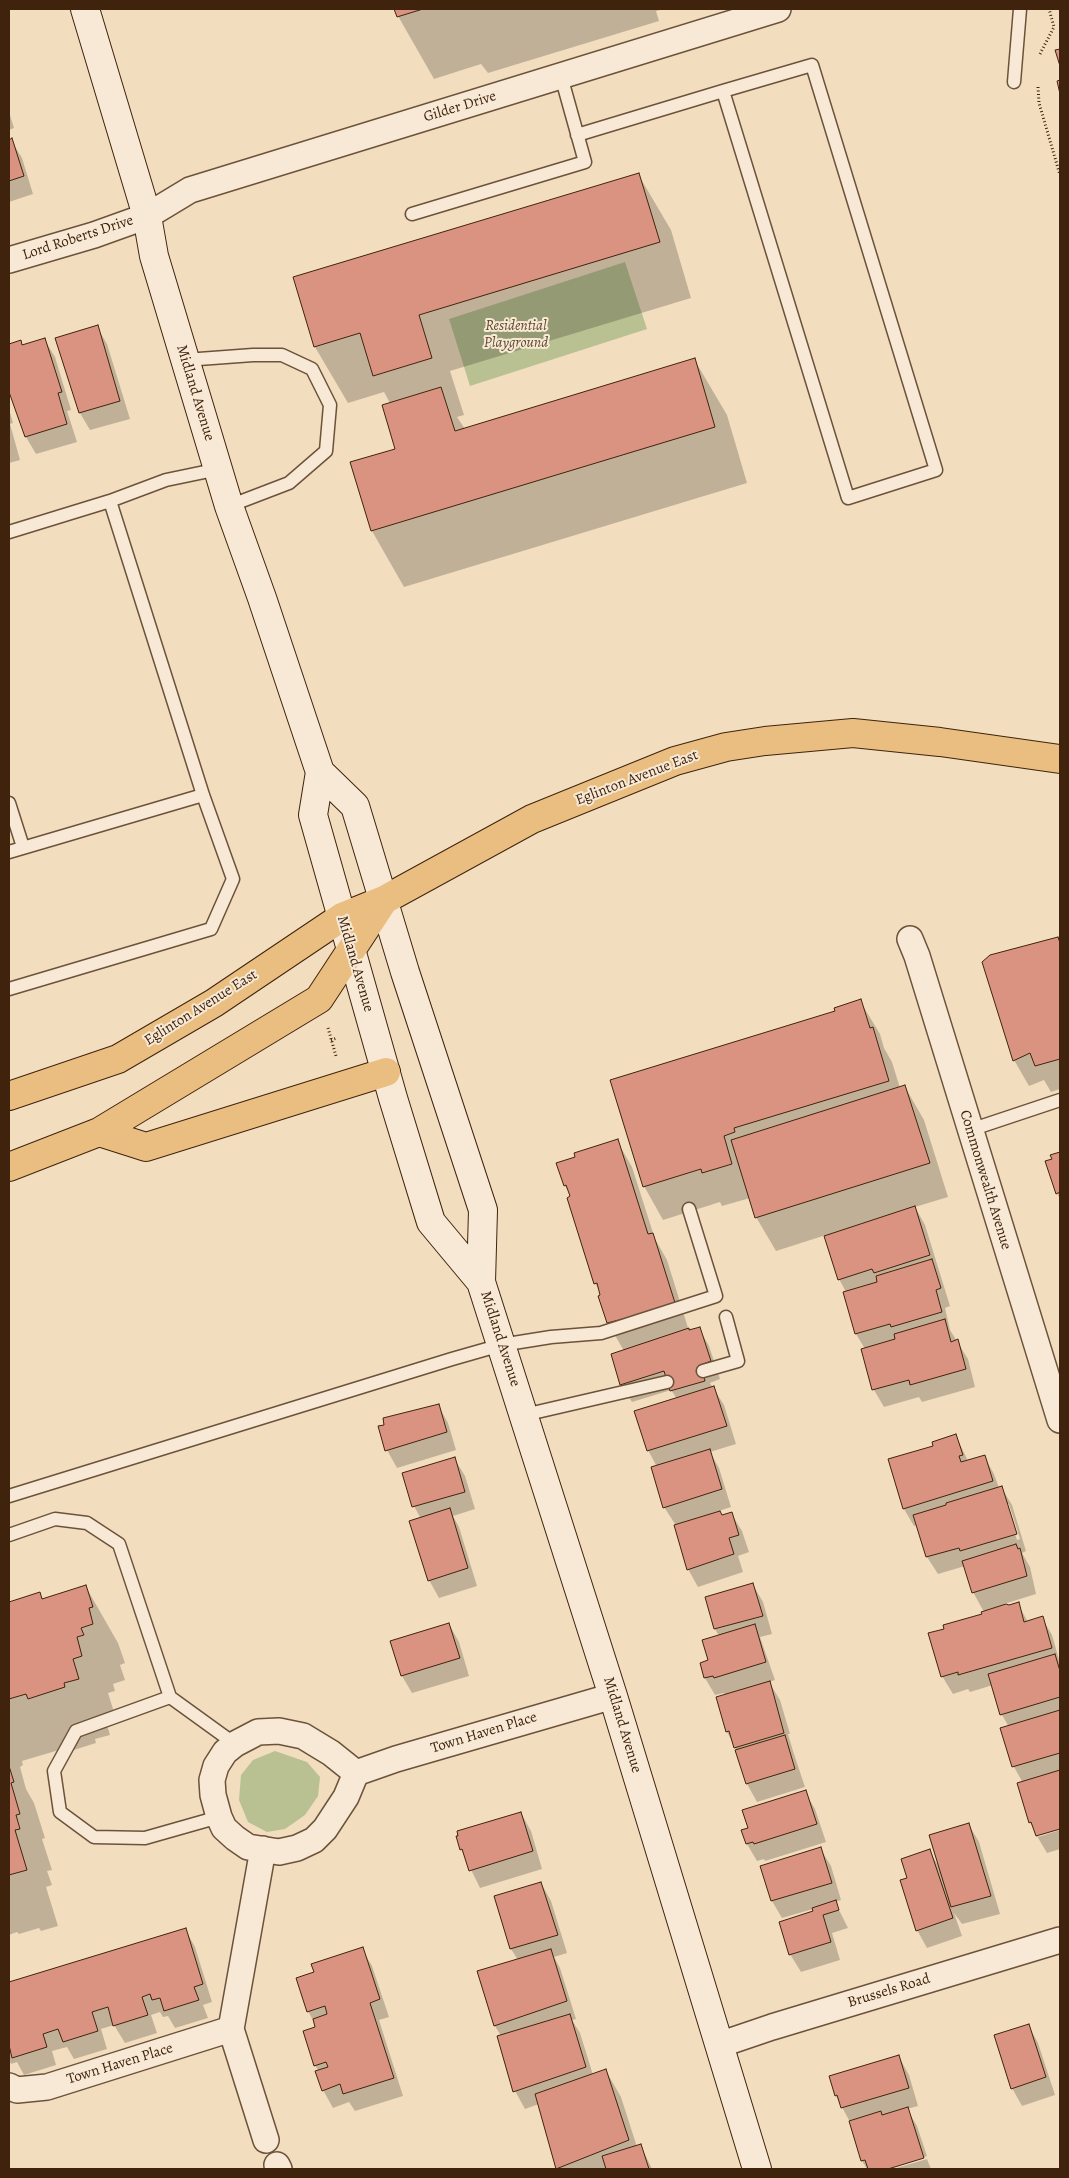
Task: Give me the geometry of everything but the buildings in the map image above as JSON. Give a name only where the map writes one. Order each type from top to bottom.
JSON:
[{"type":"main road","name":"Midland Avenue","points":[[84,9],[147,216],[154,256],[229,506],[320,772],[355,806],[406,972],[483,1210],[481,1282],[613,1696],[757,2169]]},
{"type":"main road","name":"Eglinton Avenue East","points":[[9,1096],[118,1059],[214,1003],[342,917],[384,900],[532,819],[675,760],[726,747],[765,741],[853,733],[940,742],[1060,759]]},
{"type":"main road","name":"Midland Avenue","points":[[320,772],[313,815],[431,1222],[481,1282]]},
{"type":"main road","name":"Eglinton Avenue East","points":[[9,1167],[99,1132],[319,998],[384,900]]},
{"type":"main road","points":[[99,1132],[146,1147],[386,1072]]},
{"type":"street","name":"Gilder Drive","points":[[147,216],[190,190],[778,9]]},
{"type":"street","name":"Lord Roberts Drive","points":[[9,260],[94,235],[147,216]]},
{"type":"street","name":"Commonwealth Avenue","points":[[910,939],[1060,1420]]},
{"type":"street","name":"Town Haven Place","points":[[356,1773],[405,1756],[613,1696]]},
{"type":"street","points":[[279,1730],[303,1736],[331,1753],[356,1773],[346,1797],[325,1829],[314,1840],[297,1848],[279,1852],[248,1847],[234,1838],[224,1828],[219,1818],[212,1780],[216,1766],[225,1752],[235,1744],[258,1732],[279,1730]]},
{"type":"street","points":[[263,1849],[231,2029],[266,2140]]},
{"type":"street","name":"Brussels Road","points":[[719,2045],[772,2027],[1060,1940]]},
{"type":"street","name":"Town Haven Place","points":[[9,2086],[18,2090],[47,2087],[231,2029]]},
{"type":"lane","points":[[1014,82],[1020,9]]},
{"type":"lane","points":[[577,135],[723,91],[812,65],[936,470],[848,498],[723,91]]},
{"type":"lane","points":[[412,214],[585,162],[561,76]]},
{"type":"lane","points":[[185,360],[253,354],[282,354],[312,370],[330,405],[326,451],[290,483],[229,506]]},
{"type":"lane","points":[[9,532],[110,501],[166,480],[219,469]]},
{"type":"lane","points":[[9,989],[211,929],[233,879],[203,795],[110,501]]},
{"type":"lane","points":[[9,852],[203,795]]},
{"type":"lane","points":[[9,803],[23,847]]},
{"type":"lane","points":[[970,1130],[1060,1100]]},
{"type":"lane","points":[[9,1496],[452,1359],[502,1345],[551,1337],[601,1333],[716,1296],[689,1209]]},
{"type":"lane","points":[[703,1372],[738,1361],[726,1316]]},
{"type":"lane","points":[[524,1415],[667,1382]]},
{"type":"lane","points":[[9,1535],[55,1519],[88,1523],[119,1544],[170,1697],[235,1744]]},
{"type":"lane","points":[[170,1697],[76,1731],[54,1771],[60,1812],[94,1837],[145,1838],[219,1818]]},
{"type":"path","points":[[1036,62],[1054,28],[1049,9]]},
{"type":"path","points":[[1054,28],[1060,26]]},
{"type":"path","points":[[1037,78],[1039,103],[1060,175]]},
{"type":"path","points":[[328,1027],[336,1057]]},
{"type":"path","points":[[331,1040],[337,1038]]},
{"type":"green space","name":"Residential Playground","points":[[625,262],[647,329],[470,386],[449,319]]},
{"type":"green space","points":[[275,1751],[307,1762],[320,1777],[318,1796],[305,1815],[285,1829],[267,1832],[248,1822],[239,1800],[241,1775],[253,1760]]}]
